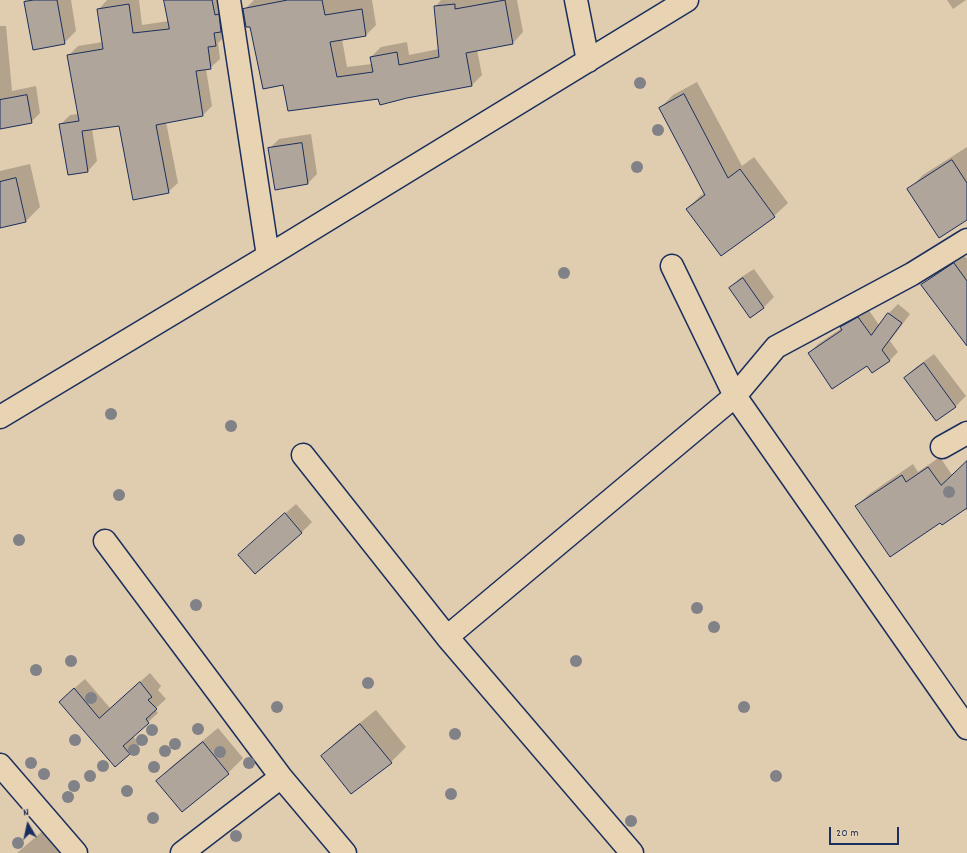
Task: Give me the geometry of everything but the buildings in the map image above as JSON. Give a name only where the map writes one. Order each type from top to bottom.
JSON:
[{"type":"street","points":[[228,0],[268,256]]},
{"type":"street","points":[[576,0],[588,61]]},
{"type":"street","points":[[0,417],[268,256],[687,0]]},
{"type":"street","points":[[447,637],[735,396],[776,347],[912,274],[967,240]]},
{"type":"street","points":[[672,266],[735,396],[967,728]]},
{"type":"street","points":[[942,447],[967,433]]},
{"type":"street","points":[[303,455],[447,637],[632,853]]},
{"type":"street","points":[[105,541],[281,777],[345,853]]},
{"type":"street","points":[[0,765],[76,853]]},
{"type":"street","points":[[182,853],[281,777]]}]
